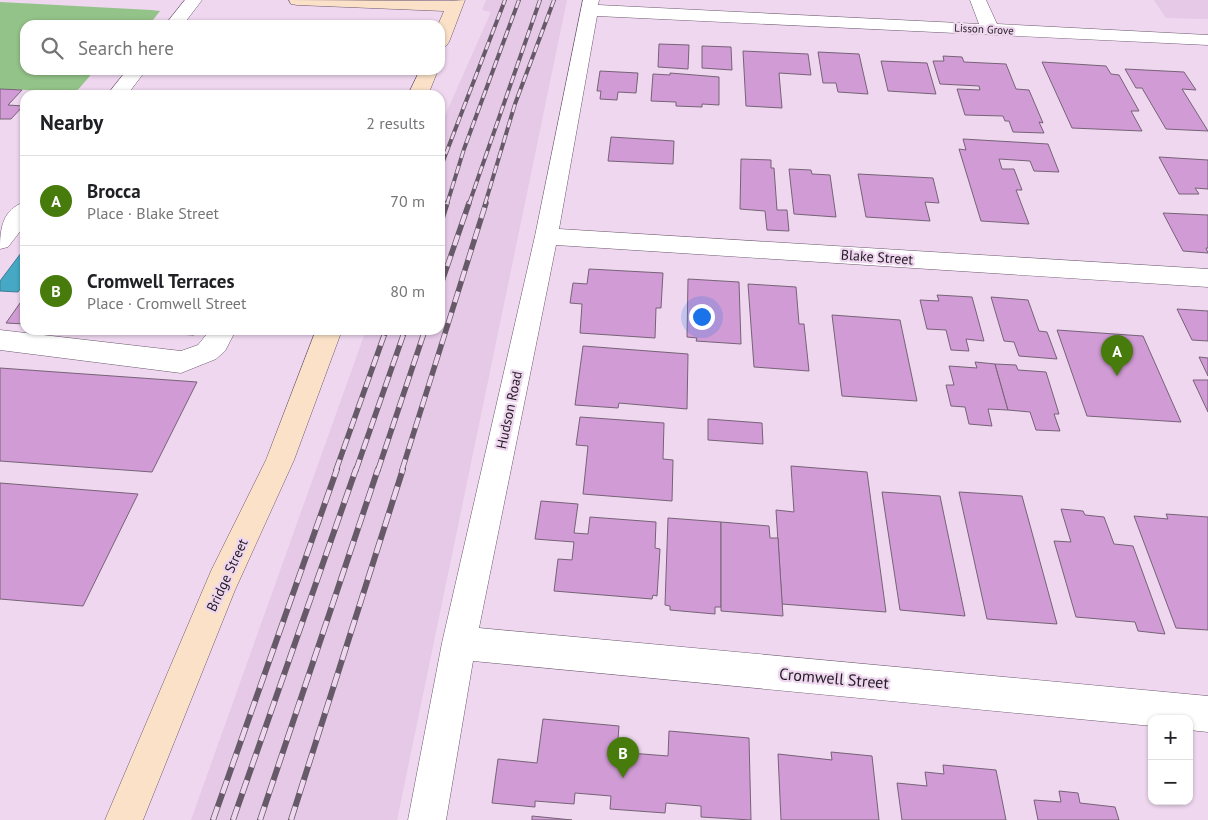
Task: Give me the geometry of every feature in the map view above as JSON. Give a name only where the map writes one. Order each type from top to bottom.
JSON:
[{"type":"main road","points":[[297,0],[456,3],[445,30]]},
{"type":"main road","points":[[420,90],[427,75]]},
{"type":"main road","name":"Bridge Street","points":[[124,820],[222,582],[276,468],[327,335]]},
{"type":"street","points":[[178,20],[194,0]]},
{"type":"street","points":[[758,0],[761,5],[761,18]]},
{"type":"street","points":[[978,0],[990,29]]},
{"type":"street","name":"Lisson Grove","points":[[590,5],[761,18],[1208,40]]},
{"type":"street","name":"Hudson Road","points":[[427,820],[459,643],[546,236],[590,5]]},
{"type":"street","points":[[121,90],[134,75]]},
{"type":"street","points":[[10,238],[20,219]]},
{"type":"street","name":"Blake Street","points":[[546,236],[1208,278]]},
{"type":"street","points":[[0,340],[181,362],[203,356],[217,343],[221,335]]},
{"type":"street","name":"Cromwell Street","points":[[459,643],[1208,714]]},
{"type":"shaded area","points":[[486,0],[567,0],[397,820],[191,820],[364,335],[445,335],[445,116],[491,12],[482,10]]},
{"type":"shaded area","points":[[1154,0],[1208,0],[1208,19],[1166,18]]},
{"type":"green space","points":[[0,2],[160,11],[153,20],[20,20],[20,75],[91,75],[78,90],[0,89]]},
{"type":"water","points":[[20,254],[20,289],[18,292],[0,291],[0,281]]},
{"type":"building","points":[[659,44],[689,45],[688,69],[658,67]]},
{"type":"building","points":[[702,46],[731,47],[732,70],[702,68]]},
{"type":"building","points":[[743,51],[808,54],[811,75],[779,73],[782,108],[746,106]]},
{"type":"building","points":[[818,52],[859,54],[868,94],[838,92],[836,83],[823,83]]},
{"type":"building","points":[[943,56],[962,57],[964,62],[1006,64],[1016,89],[1029,90],[1043,123],[1039,122],[1044,133],[1013,132],[1009,121],[1005,121],[1003,116],[965,115],[957,89],[980,90],[979,86],[940,84],[933,61],[944,61]]},
{"type":"building","points":[[881,61],[927,63],[936,94],[888,91]]},
{"type":"building","points":[[1042,62],[1106,66],[1111,74],[1119,75],[1139,111],[1131,111],[1142,131],[1072,128]]},
{"type":"building","points":[[1125,69],[1184,72],[1196,90],[1182,89],[1208,131],[1166,129],[1142,88],[1136,88]]},
{"type":"building","points":[[600,71],[638,73],[636,93],[618,92],[617,100],[600,99],[601,91],[597,91]]},
{"type":"building","points":[[670,73],[719,77],[719,105],[702,104],[702,107],[676,106],[676,102],[651,101],[653,74],[670,75]]},
{"type":"building","points":[[0,89],[22,90],[8,105],[20,106],[20,109],[11,119],[0,119]]},
{"type":"building","points":[[611,137],[674,141],[673,164],[608,161]]},
{"type":"building","points":[[963,139],[1048,144],[1059,172],[1034,171],[1030,161],[999,159],[1002,169],[1014,169],[1022,190],[1016,190],[1029,224],[981,221],[959,149],[966,150]]},
{"type":"building","points":[[1159,157],[1208,160],[1208,189],[1195,188],[1199,194],[1179,194]]},
{"type":"building","points":[[741,159],[771,160],[771,168],[774,168],[777,210],[787,210],[789,231],[767,230],[765,211],[740,209]]},
{"type":"building","points":[[789,169],[811,170],[812,174],[830,175],[836,217],[794,214]]},
{"type":"building","points":[[858,174],[933,178],[939,203],[925,202],[930,221],[866,217]]},
{"type":"building","points":[[1163,213],[1208,215],[1208,248],[1206,248],[1208,253],[1183,251]]},
{"type":"building","points":[[589,269],[663,273],[661,308],[656,308],[655,338],[580,333],[582,304],[570,303],[573,283],[587,284]]},
{"type":"building","points":[[688,279],[739,282],[741,344],[696,341],[697,338],[687,337]]},
{"type":"building","points":[[748,284],[796,287],[799,324],[804,324],[809,371],[754,367]]},
{"type":"building","points":[[937,295],[972,297],[984,341],[966,339],[969,351],[951,350],[946,330],[927,329],[920,300],[939,301]]},
{"type":"building","points":[[991,297],[1028,300],[1039,331],[1047,332],[1057,359],[1019,356],[1014,342],[1004,341]]},
{"type":"building","points":[[20,303],[20,324],[6,323]]},
{"type":"building","points":[[1177,309],[1208,311],[1208,341],[1192,340]]},
{"type":"building","points":[[832,315],[900,320],[917,401],[842,396]]},
{"type":"building","points":[[1057,330],[1143,336],[1181,422],[1087,416]]},
{"type":"building","points":[[583,346],[688,354],[687,409],[619,403],[618,408],[575,405]]},
{"type":"building","points":[[1199,357],[1208,358],[1208,376]]},
{"type":"building","points":[[975,362],[995,364],[1008,410],[988,409],[992,426],[969,424],[965,407],[951,406],[946,385],[954,385],[949,366],[977,368]]},
{"type":"building","points":[[995,364],[1016,365],[1018,370],[1046,372],[1059,414],[1054,414],[1060,431],[1036,430],[1030,412],[1008,410]]},
{"type":"building","points":[[0,368],[197,382],[152,472],[0,461]]},
{"type":"building","points":[[1193,380],[1208,380],[1208,412]]},
{"type":"building","points":[[580,417],[664,423],[663,459],[673,460],[672,501],[583,494],[588,446],[576,445]]},
{"type":"building","points":[[708,419],[762,423],[763,444],[708,440]]},
{"type":"building","points":[[791,466],[867,472],[886,612],[782,604],[776,510],[794,512]]},
{"type":"building","points":[[0,483],[138,494],[83,606],[0,599]]},
{"type":"building","points":[[882,492],[940,496],[965,616],[900,610]]},
{"type":"building","points":[[959,492],[1022,496],[1057,624],[987,619]]},
{"type":"building","points":[[541,501],[578,504],[574,533],[588,534],[590,517],[656,522],[655,548],[660,549],[657,596],[653,595],[652,599],[554,591],[558,559],[572,560],[574,542],[535,539]]},
{"type":"building","points":[[1061,509],[1083,511],[1085,515],[1104,517],[1114,544],[1133,546],[1165,634],[1138,631],[1135,622],[1076,617],[1054,541],[1071,542]]},
{"type":"building","points":[[1166,514],[1208,517],[1208,630],[1176,628],[1134,516],[1168,519]]},
{"type":"building","points":[[668,518],[721,522],[721,607],[715,607],[715,614],[670,610],[670,606],[665,605]]},
{"type":"building","points":[[721,522],[769,526],[770,538],[778,538],[783,616],[721,611]]},
{"type":"building","points":[[543,719],[619,726],[617,752],[668,756],[669,731],[749,738],[751,820],[701,817],[701,806],[666,803],[665,813],[610,809],[611,796],[575,793],[574,804],[535,801],[535,807],[492,803],[498,759],[537,763]]},
{"type":"building","points":[[831,752],[872,756],[879,820],[781,820],[778,754],[832,760]]},
{"type":"building","points":[[943,765],[996,770],[1006,820],[902,820],[897,783],[927,786],[925,772],[944,774]]},
{"type":"building","points":[[1059,791],[1078,793],[1080,803],[1115,807],[1119,820],[1038,820],[1034,800],[1061,802]]},
{"type":"building","points":[[532,816],[572,820],[532,820]]},
{"type":"railway","points":[[445,156],[505,0]]},
{"type":"railway","points":[[447,204],[464,149],[519,0]]},
{"type":"railway","points":[[469,204],[540,0]]},
{"type":"railway","points":[[485,204],[515,104],[554,0]]},
{"type":"railway","points":[[445,209],[447,203]]},
{"type":"railway","points":[[445,273],[469,203]]},
{"type":"railway","points":[[445,333],[486,203]]},
{"type":"railway","points":[[336,470],[384,335]]},
{"type":"railway","points":[[356,470],[403,335]]},
{"type":"railway","points":[[378,470],[423,335]]},
{"type":"railway","points":[[402,470],[444,335]]},
{"type":"railway","points":[[213,820],[337,469]]},
{"type":"railway","points":[[233,820],[356,469]]},
{"type":"railway","points":[[260,820],[378,469]]},
{"type":"railway","points":[[291,820],[403,469]]},
{"type":"place","name":"Brocca","points":[[1117,376]]},
{"type":"place","name":"Cromwell Terraces","points":[[623,778]]}]
